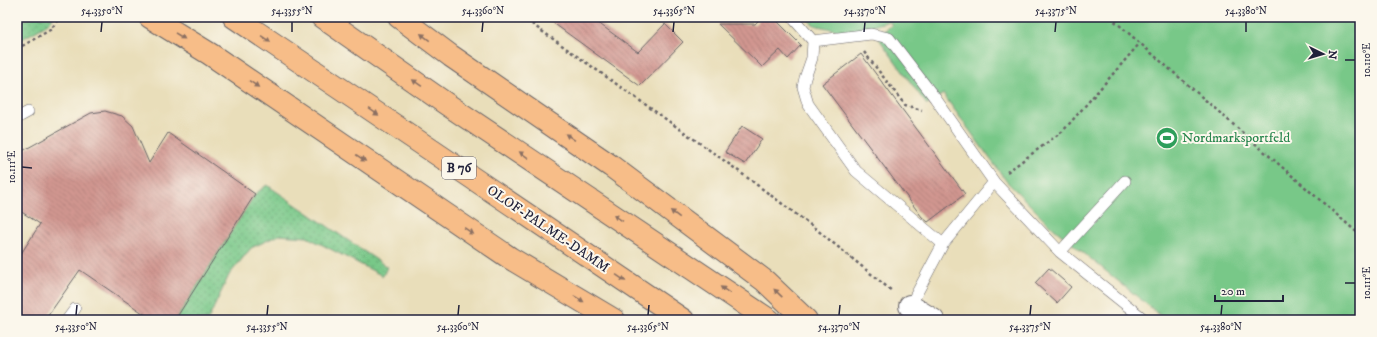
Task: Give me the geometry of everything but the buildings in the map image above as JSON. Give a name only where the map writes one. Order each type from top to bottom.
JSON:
[{"type":"highway","points":[[151,17],[217,59],[510,258],[614,320]]},
{"type":"highway","name":"OLOF-PALME-DAMM","points":[[234,17],[683,320]]},
{"type":"highway","points":[[322,17],[445,102],[769,320]]},
{"type":"highway","points":[[399,17],[451,56],[629,180],[766,281],[806,320]]},
{"type":"street","points":[[910,306],[933,320]]},
{"type":"lane","points":[[792,17],[813,41],[812,58],[803,87],[808,104],[856,171],[943,244]]},
{"type":"lane","points":[[813,41],[871,34],[889,38],[994,182],[1060,252],[1145,320]]},
{"type":"lane","points":[[17,118],[28,112]]},
{"type":"lane","points":[[1060,252],[1125,181]]},
{"type":"lane","points":[[910,306],[943,244],[994,182]]},
{"type":"lane","points":[[67,320],[75,309]]},
{"type":"path","points":[[17,49],[50,30],[61,17]]},
{"type":"path","points":[[522,17],[816,229],[910,306]]},
{"type":"path","points":[[1110,17],[1360,236]]},
{"type":"path","points":[[852,37],[905,105],[947,117]]},
{"type":"path","points":[[994,182],[1063,131],[1140,42]]},
{"type":"green space","points":[[34,17],[54,17],[45,26],[17,42],[17,22]]},
{"type":"green space","name":"Nordmarksportfeld","points":[[805,17],[1360,17],[1360,320],[1166,320],[1053,228],[1007,182],[943,94],[927,105],[877,36],[892,25],[889,21],[849,33],[814,25]]},
{"type":"green space","points":[[267,185],[387,267],[383,276],[307,237],[279,235],[251,248],[229,275],[208,320],[175,320],[255,194]]},
{"type":"place","name":"Nordmarksportfeld","points":[[1167,138]]}]
